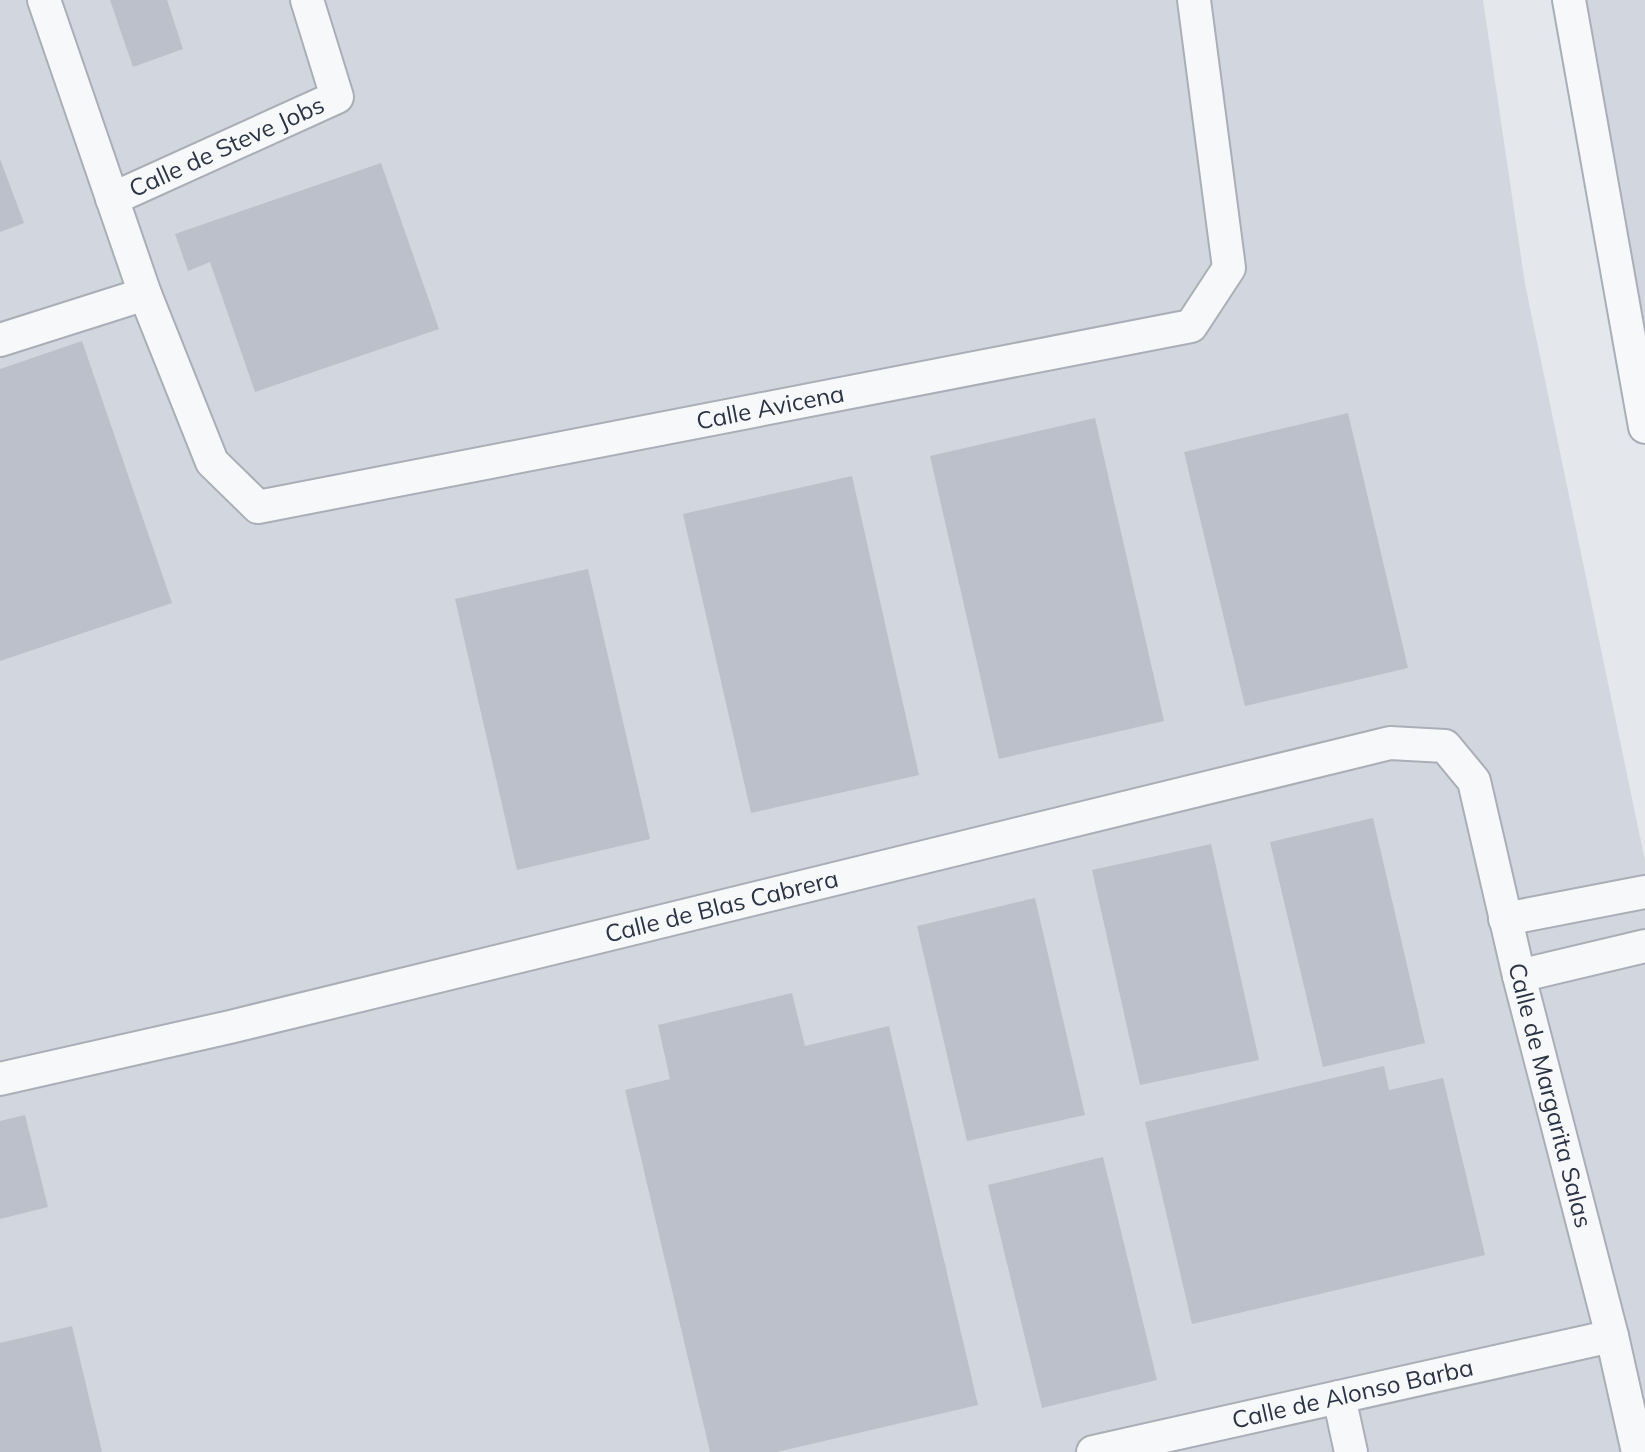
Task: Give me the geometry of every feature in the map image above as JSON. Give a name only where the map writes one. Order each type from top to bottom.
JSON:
[{"type":"street","points":[[0,340],[145,294],[44,0]]},
{"type":"street","name":"Calle de Steve Jobs","points":[[112,199],[337,97],[307,0]]},
{"type":"street","name":"Calle Avicena","points":[[145,294],[212,462],[258,507],[1191,326],[1229,268],[1194,0]]},
{"type":"street","points":[[1569,0],[1645,427]]},
{"type":"street","name":"Calle de Blas Cabrera","points":[[0,1079],[230,1027],[1390,743],[1445,746]]},
{"type":"street","name":"Calle de Margarita Salas","points":[[1445,746],[1474,781],[1505,919],[1612,1336],[1638,1452]]},
{"type":"street","points":[[1505,919],[1645,892]]},
{"type":"street","points":[[1519,976],[1645,946]]},
{"type":"street","name":"Calle de Alonso Barba","points":[[1093,1452],[1127,1448],[1612,1336]]},
{"type":"street","points":[[1339,1397],[1351,1452]]},
{"type":"shaded area","points":[[0,0],[1483,0],[1525,284],[1645,861],[1645,1452],[0,1452]]},
{"type":"shaded area","points":[[1569,0],[1645,0],[1645,427]]},
{"type":"building","points":[[110,0],[167,0],[183,49],[133,67]]},
{"type":"building","points":[[0,159],[24,223],[0,232]]},
{"type":"building","points":[[381,163],[439,329],[255,392],[210,262],[188,271],[175,234]]},
{"type":"building","points":[[82,341],[172,603],[0,661],[0,369]]},
{"type":"building","points":[[1348,413],[1408,668],[1245,706],[1184,452]]},
{"type":"building","points":[[1095,418],[1164,721],[999,759],[930,456]]},
{"type":"building","points":[[852,476],[919,775],[751,813],[683,514]]},
{"type":"building","points":[[588,569],[650,839],[517,870],[455,599]]},
{"type":"building","points":[[1373,818],[1425,1043],[1323,1067],[1270,842]]},
{"type":"building","points":[[1211,844],[1259,1060],[1140,1085],[1092,870]]},
{"type":"building","points":[[1035,898],[1085,1115],[967,1141],[917,926]]},
{"type":"building","points":[[792,993],[805,1046],[889,1026],[978,1405],[777,1452],[710,1452],[625,1090],[670,1079],[658,1025]]},
{"type":"building","points":[[1384,1066],[1389,1090],[1443,1078],[1485,1255],[1192,1324],[1145,1122]]},
{"type":"building","points":[[25,1115],[48,1207],[0,1219],[0,1121]]},
{"type":"building","points":[[1103,1157],[1157,1380],[1042,1408],[988,1185]]},
{"type":"building","points":[[72,1326],[102,1452],[0,1452],[0,1343]]}]
